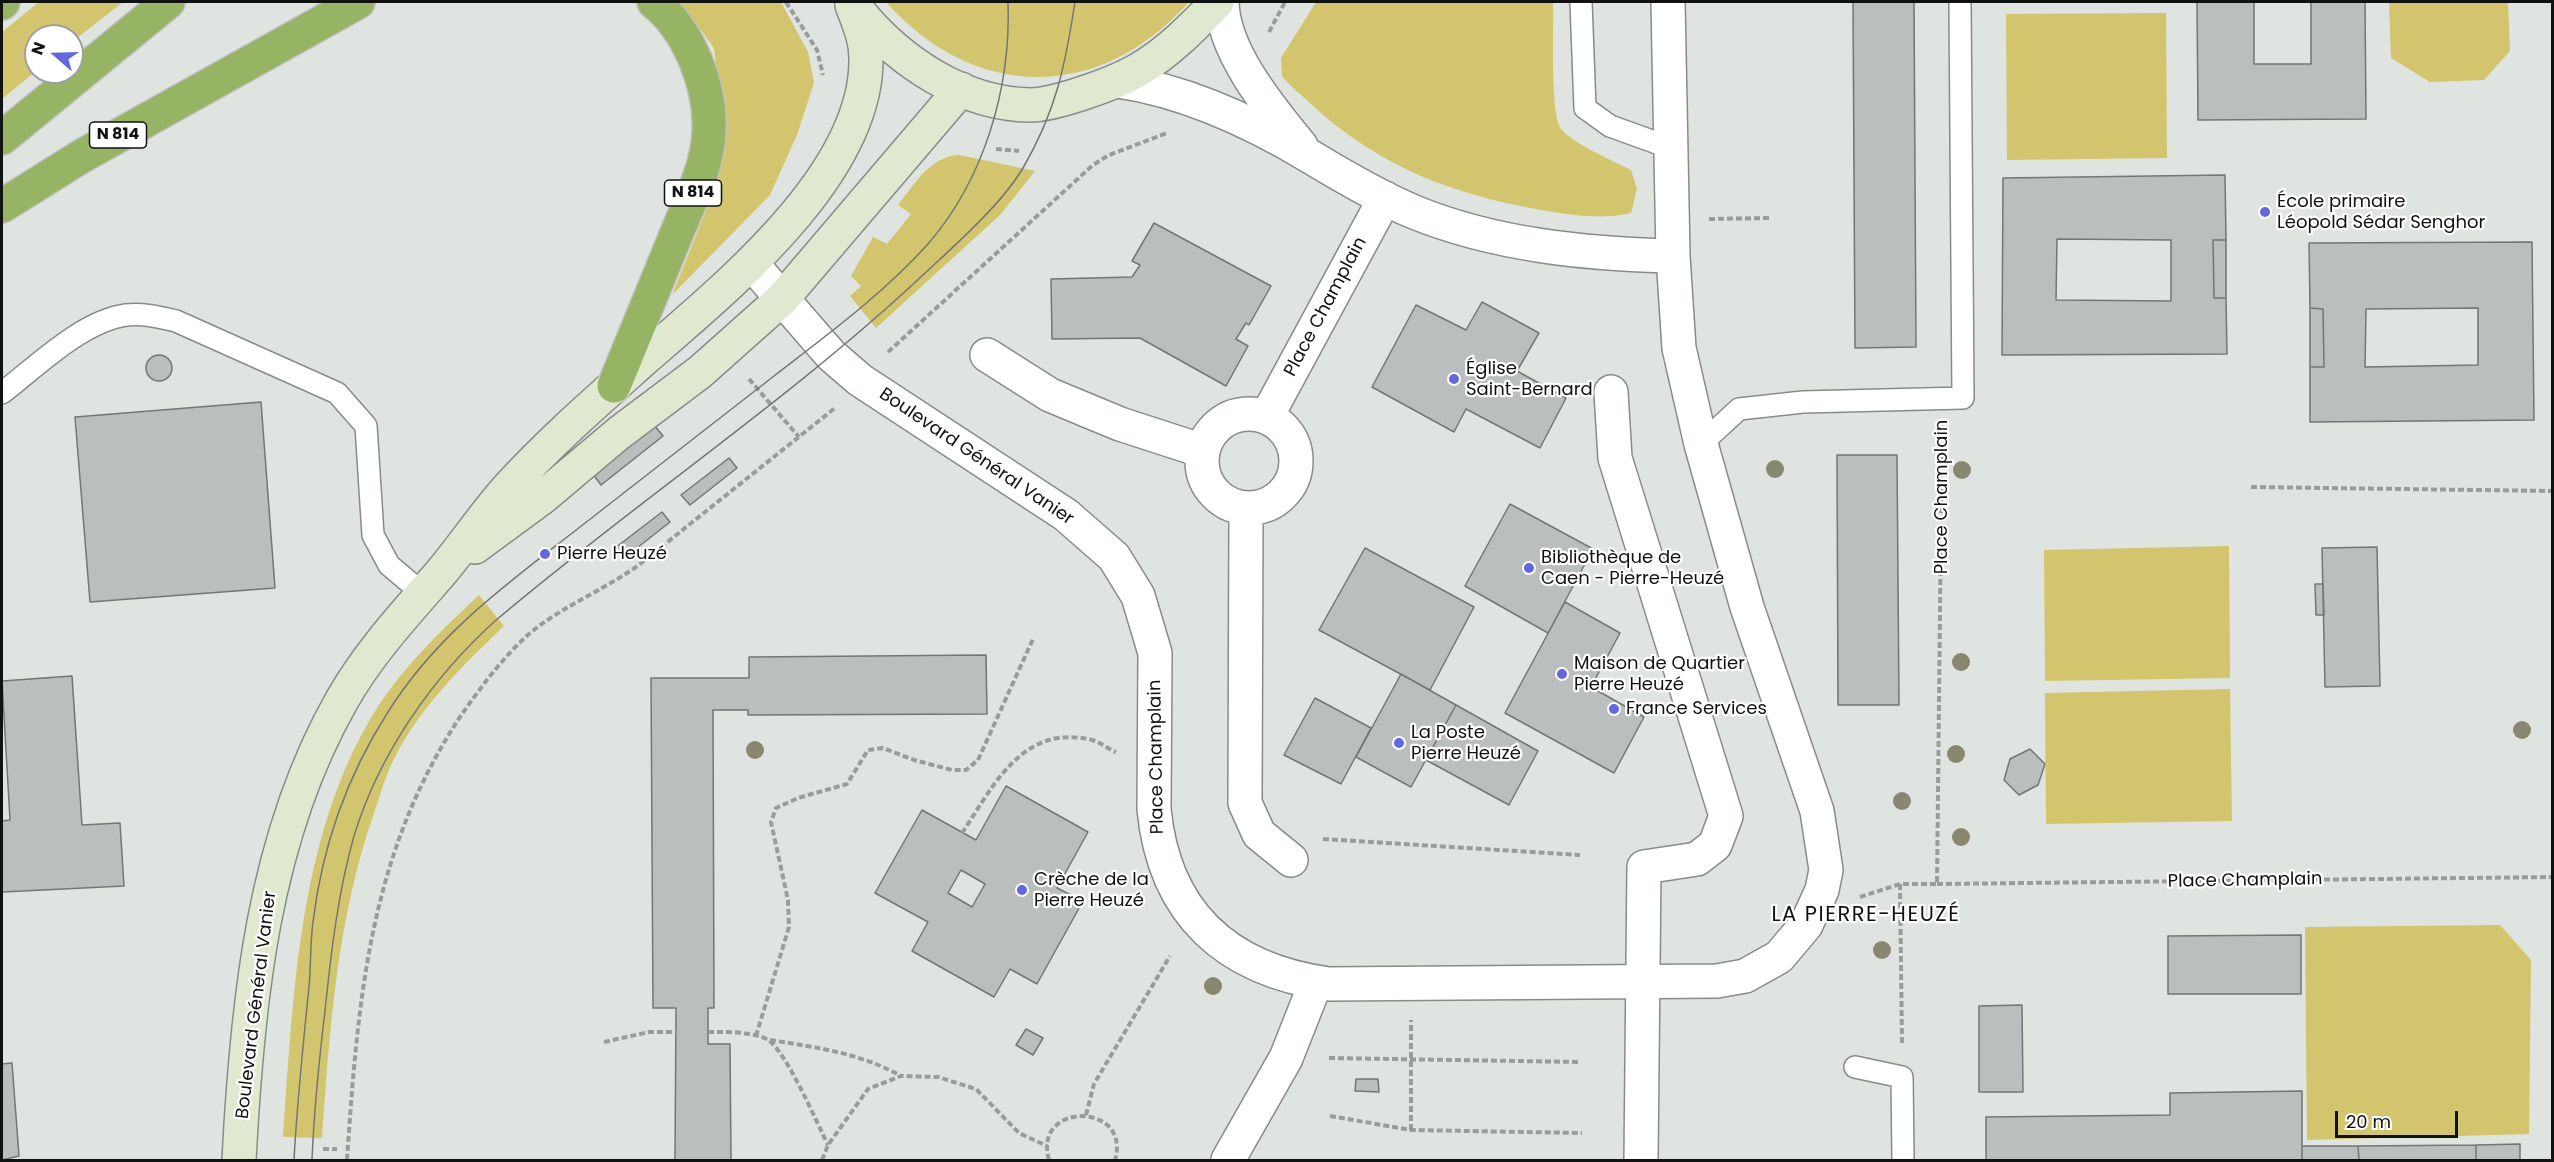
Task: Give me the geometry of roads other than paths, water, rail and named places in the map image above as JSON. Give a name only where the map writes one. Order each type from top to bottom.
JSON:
[{"type":"highway","points":[[2,138],[168,2]]},
{"type":"highway","name":"N 814","points":[[2,206],[82,156],[358,2]]},
{"type":"highway","name":"N 814","points":[[614,386],[700,175],[709,131],[703,81],[692,54],[679,29],[654,2]]},
{"type":"street","points":[[851,3],[891,47],[917,66],[961,89],[998,102],[1032,105],[1118,81],[1140,69],[1189,32],[1217,2]]},
{"type":"street","points":[[1222,2],[1222,14],[1233,50],[1274,113],[1310,157]]},
{"type":"street","points":[[1668,2],[1673,256],[1679,348],[1701,444]]},
{"type":"street","name":"Boulevard Général Vanier","points":[[239,1161],[261,943],[277,860],[291,813],[317,748],[342,700],[371,654],[508,488],[614,386],[767,281],[815,188],[842,145],[858,109],[866,62],[865,39],[851,3]]},
{"type":"street","points":[[1118,81],[1186,96],[1310,157],[1340,177],[1455,227],[1490,236],[1609,254],[1673,256]]},
{"type":"street","name":"Boulevard Général Vanier","points":[[431,583],[700,372],[767,281],[961,89]]},
{"type":"street","name":"Place Champlain","points":[[1266,416],[1385,198]]},
{"type":"street","name":"Boulevard Général Vanier","points":[[767,281],[831,355],[860,380],[1066,515],[1094,537],[1114,557],[1138,596],[1149,628]]},
{"type":"street","points":[[987,355],[1050,395],[1120,424],[1203,451]]},
{"type":"street","points":[[1611,392],[1615,458],[1725,816],[1715,845],[1697,859],[1644,867],[1641,1161]]},
{"type":"street","points":[[1251,414],[1266,416],[1280,424],[1290,435],[1296,449],[1297,464],[1286,492],[1275,502],[1261,508],[1246,509],[1230,505],[1216,496],[1206,483],[1202,468],[1203,451],[1209,436],[1220,423],[1235,416],[1251,414]]},
{"type":"street","name":"Place Champlain","points":[[1149,628],[1155,653],[1156,835],[1174,890],[1193,918],[1236,953],[1267,967],[1316,982],[1361,984],[1717,981],[1745,976],[1765,967],[1779,957],[1806,925],[1822,890],[1826,870],[1817,811],[1758,644],[1701,444]]},
{"type":"street","points":[[1246,509],[1245,803],[1258,834],[1291,860]]},
{"type":"street","points":[[1228,1161],[1286,1058],[1316,982]]},
{"type":"lane","points":[[1581,2],[1585,108],[1610,126],[1671,148]]},
{"type":"lane","points":[[1701,444],[1739,409],[1803,402],[1963,398],[1960,2]]},
{"type":"lane","points":[[2,393],[98,323],[125,315],[152,315],[176,321],[337,393],[366,426],[373,535],[389,565],[431,583]]},
{"type":"lane","points":[[1855,1067],[1902,1077],[1904,1161]]},
{"type":"tram line","points":[[294,1160],[312,930],[317,894],[338,813],[373,736],[425,662],[467,619],[537,560],[854,313],[928,244],[948,218],[965,190],[990,130],[1005,66],[1008,2]]},
{"type":"tram line","points":[[312,1160],[327,989],[344,879],[354,836],[365,806],[378,776],[410,719],[450,667],[495,621],[602,534],[820,365],[924,274],[1003,196],[1023,168],[1044,127],[1063,68],[1075,2]]},
{"type":"place","name":"École primaire Léopold Sédar Senghor","points":[[2265,212]]},
{"type":"place","name":"Église Saint-Bernard","points":[[1454,379]]},
{"type":"place","name":"Pierre Heuzé","points":[[545,554]]},
{"type":"place","name":"Bibliothèque de Caen - Pierre-Heuzé","points":[[1529,568]]},
{"type":"place","name":"Maison de Quartier Pierre Heuzé","points":[[1562,674]]},
{"type":"place","name":"France Services","points":[[1614,709]]},
{"type":"place","name":"La Poste Pierre Heuzé","points":[[1399,743]]},
{"type":"place","name":"Crèche de la Pierre Heuzé","points":[[1022,890]]},
{"type":"district","name":"LA PIERRE-HEUZÉ","points":[[1866,916]]}]
